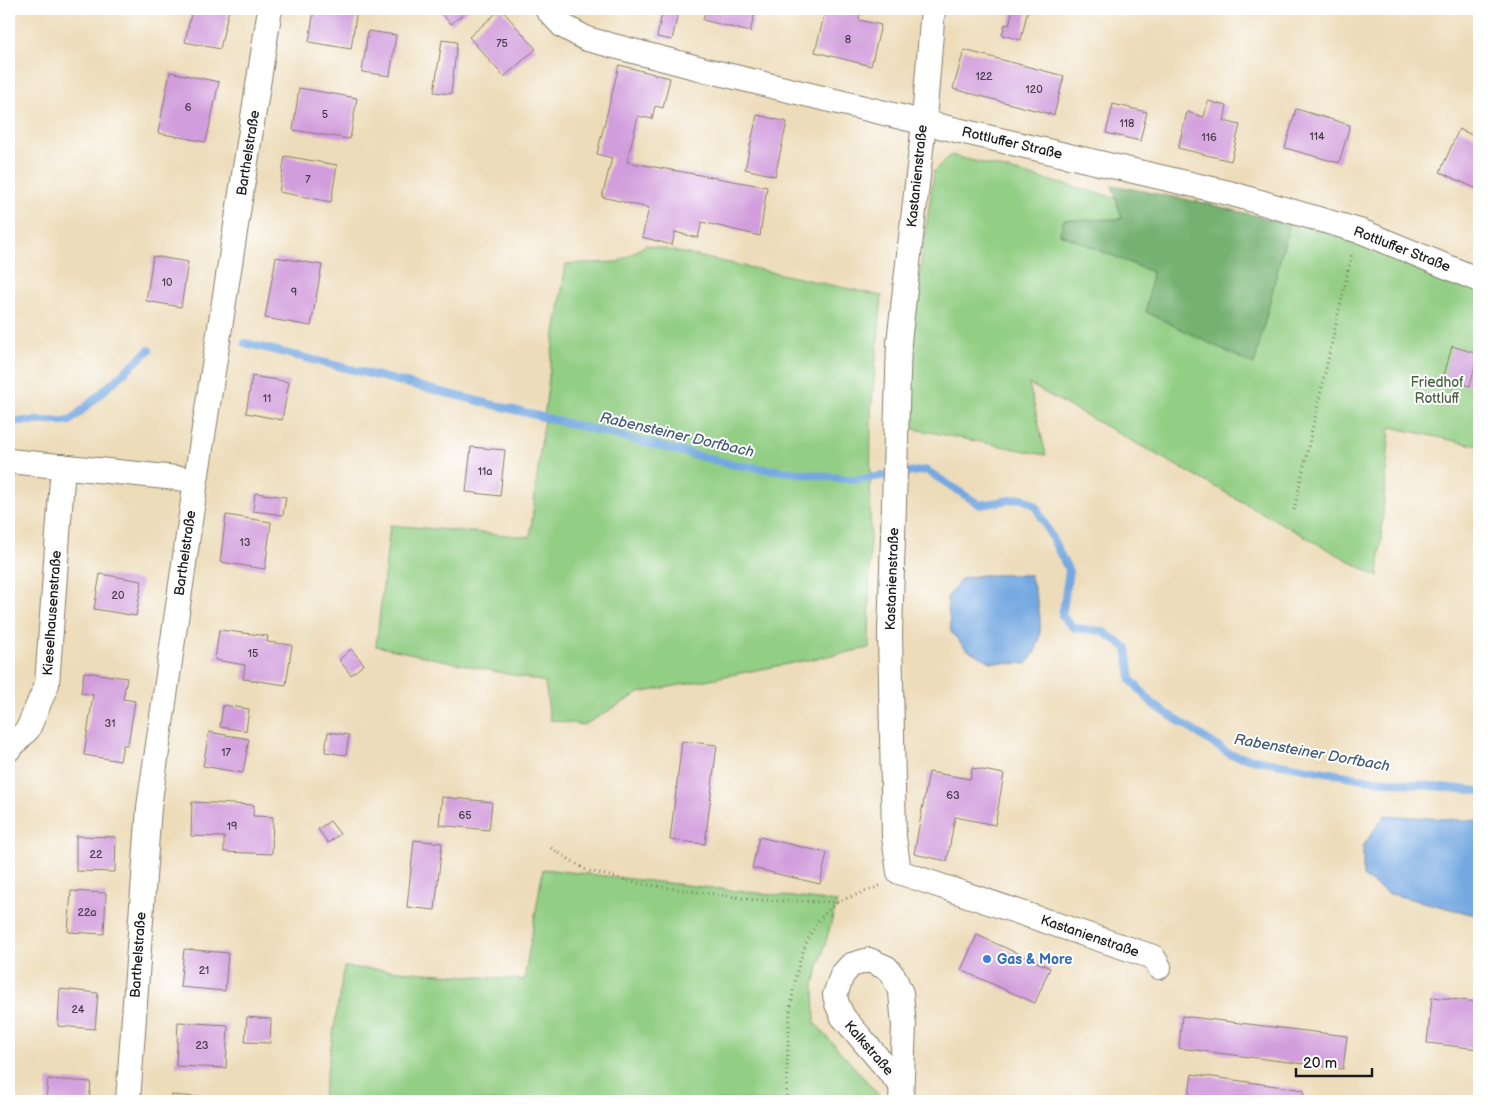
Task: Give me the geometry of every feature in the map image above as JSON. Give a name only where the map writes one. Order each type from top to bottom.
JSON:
[{"type":"street","name":"Barthelstraße","points":[[128,1101],[148,807],[196,480],[270,9]]},
{"type":"street","name":"Rottluffer Straße","points":[[546,9],[563,26],[588,39],[706,70],[922,122],[1229,193],[1357,231],[1479,280]]},
{"type":"street","name":"Kastanienstraße","points":[[933,9],[899,342],[890,633],[894,837],[899,872],[1153,958],[1159,967]]},
{"type":"street","points":[[9,461],[196,480]]},
{"type":"street","name":"Kieselhausenstraße","points":[[9,749],[28,729],[47,684],[63,466]]},
{"type":"street","name":"Kalkstraße","points":[[869,960],[887,968],[898,985],[901,993],[904,1026],[901,1093],[843,1017],[837,1004],[835,995],[842,975],[851,965],[869,960]]},
{"type":"path","points":[[1294,510],[1357,231]]},
{"type":"path","points":[[551,848],[586,870],[642,884],[756,900],[837,902],[885,884],[899,872]]},
{"type":"path","points":[[786,1101],[793,984],[802,954],[818,921],[837,902]]},
{"type":"green space","name":"Friedhof Rottluff","points":[[951,155],[1116,198],[1122,219],[1064,220],[1060,234],[1153,272],[1254,365],[1293,208],[1479,285],[1479,446],[1390,427],[1378,577],[1029,384],[1046,455],[909,428],[912,329],[934,171]]},
{"type":"green space","points":[[1112,185],[1204,203],[1289,224],[1254,365],[1146,312],[1152,272],[1060,234],[1064,220],[1122,219]]},
{"type":"green space","points":[[646,245],[882,296],[871,412],[869,648],[639,693],[584,725],[550,720],[545,682],[376,646],[390,525],[530,537],[551,359],[566,264],[618,262]]},
{"type":"green space","points":[[543,869],[837,902],[814,984],[815,1023],[884,1101],[322,1101],[344,967],[524,980]]},
{"type":"water","points":[[982,575],[1030,575],[1038,603],[1040,633],[1035,651],[1026,664],[991,662],[966,649],[951,632],[947,598],[962,578]]},
{"type":"water","points":[[1385,815],[1479,821],[1479,916],[1387,893],[1363,877],[1363,846]]},
{"type":"building","points":[[192,9],[229,9],[220,49],[185,42]]},
{"type":"building","points":[[314,9],[357,9],[351,49],[309,42]]},
{"type":"building","points":[[437,9],[469,9],[451,24]]},
{"type":"building","points":[[501,9],[536,49],[504,77],[469,37]]},
{"type":"building","points":[[663,9],[679,9],[672,40],[657,37]]},
{"type":"building","points":[[706,9],[756,9],[750,32],[703,20]]},
{"type":"building","points":[[843,9],[861,11],[859,20],[881,25],[871,66],[815,52],[825,12],[842,16]]},
{"type":"building","points":[[1013,9],[1028,9],[1021,40],[1002,35],[1005,24],[1009,25]]},
{"type":"building","points":[[368,31],[396,35],[390,76],[362,72]]},
{"type":"building","points":[[442,40],[457,42],[451,94],[434,92]]},
{"type":"building","points":[[964,50],[1064,76],[1054,115],[953,89]]},
{"type":"building","points":[[619,65],[670,78],[663,108],[655,106],[652,119],[638,116],[627,162],[767,187],[760,236],[702,222],[698,238],[675,232],[672,245],[642,237],[649,208],[602,197],[612,158],[597,154]]},
{"type":"building","points":[[170,72],[219,82],[206,142],[158,133]]},
{"type":"building","points":[[299,88],[357,98],[350,139],[293,130]]},
{"type":"building","points":[[1208,101],[1227,106],[1224,121],[1240,125],[1231,161],[1178,148],[1187,112],[1204,117]]},
{"type":"building","points":[[1113,104],[1147,112],[1140,141],[1106,133]]},
{"type":"building","points":[[1296,109],[1350,125],[1339,163],[1285,148]]},
{"type":"building","points":[[757,115],[787,122],[775,176],[745,169]]},
{"type":"building","points":[[1459,129],[1479,138],[1479,190],[1440,172]]},
{"type":"building","points":[[285,156],[337,165],[331,202],[279,192]]},
{"type":"building","points":[[153,256],[188,262],[181,307],[146,301]]},
{"type":"building","points":[[276,257],[322,265],[311,326],[265,318]]},
{"type":"building","points":[[1452,346],[1478,354],[1470,386],[1443,379]]},
{"type":"building","points":[[252,376],[289,382],[282,420],[246,413]]},
{"type":"building","points":[[471,447],[505,450],[500,496],[466,492]]},
{"type":"building","points":[[255,493],[286,497],[283,515],[253,511]]},
{"type":"building","points":[[226,515],[271,522],[265,569],[220,562]]},
{"type":"building","points":[[100,574],[142,581],[136,616],[94,609]]},
{"type":"building","points":[[219,630],[268,636],[267,642],[292,645],[286,685],[243,679],[245,665],[215,660]]},
{"type":"building","points":[[351,649],[364,664],[351,675],[339,660]]},
{"type":"building","points":[[84,672],[127,678],[123,699],[135,701],[128,745],[123,745],[120,761],[84,755],[93,695],[81,693]]},
{"type":"building","points":[[223,705],[249,709],[246,731],[220,727]]},
{"type":"building","points":[[209,732],[249,739],[243,773],[203,766]]},
{"type":"building","points":[[328,732],[349,735],[346,755],[325,752]]},
{"type":"building","points":[[682,741],[717,745],[705,844],[670,840]]},
{"type":"building","points":[[972,768],[1004,774],[995,825],[955,817],[947,861],[914,854],[929,772],[970,779]]},
{"type":"building","points":[[442,797],[492,802],[489,830],[439,825]]},
{"type":"building","points":[[192,802],[254,805],[253,816],[273,817],[272,854],[224,852],[224,837],[191,836]]},
{"type":"building","points":[[330,821],[340,834],[328,843],[318,829]]},
{"type":"building","points":[[76,836],[116,837],[115,872],[76,871]]},
{"type":"building","points":[[759,837],[827,853],[820,884],[752,868]]},
{"type":"building","points":[[414,840],[442,843],[435,910],[407,907]]},
{"type":"building","points":[[71,891],[106,893],[104,934],[68,932]]},
{"type":"building","points":[[977,935],[1050,968],[1035,1003],[961,970]]},
{"type":"building","points":[[184,949],[228,953],[225,991],[180,987]]},
{"type":"building","points":[[60,989],[98,993],[95,1029],[58,1026]]},
{"type":"building","points":[[1432,997],[1479,1002],[1479,1049],[1427,1043]]},
{"type":"building","points":[[1182,1016],[1347,1036],[1343,1069],[1179,1048]]},
{"type":"building","points":[[247,1017],[271,1019],[270,1043],[245,1042]]},
{"type":"building","points":[[178,1022],[228,1025],[226,1068],[176,1066]]},
{"type":"building","points":[[1192,1074],[1304,1090],[1303,1101],[1188,1101]]},
{"type":"building","points":[[48,1079],[91,1082],[89,1101],[46,1101]]},
{"type":"building","points":[[171,1095],[209,1098],[209,1101],[171,1101]]},
{"type":"waterway","name":"Rabensteiner Dorfbach","points":[[245,343],[735,465],[854,480],[926,470],[980,505],[1022,498],[1035,505],[1069,571],[1062,616],[1074,628],[1102,631],[1127,648],[1131,680],[1154,705],[1231,755],[1364,779],[1479,791]]},
{"type":"waterway","name":"Rabensteiner Dorfbach","points":[[9,421],[70,421],[149,350]]},
{"type":"place","name":"Gas & More","points":[[987,959]]}]
